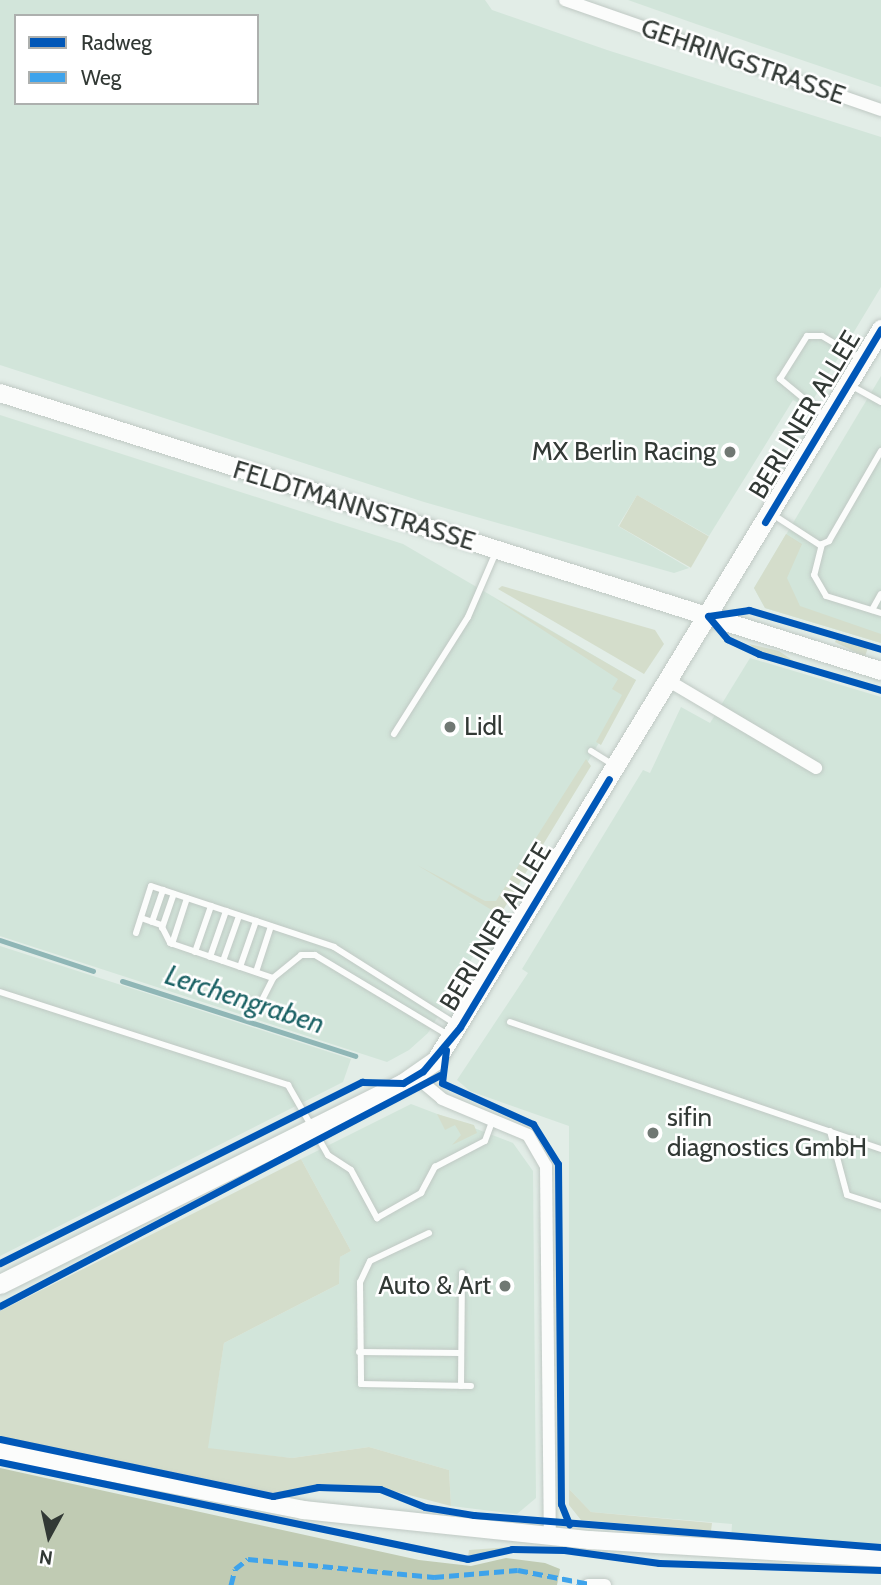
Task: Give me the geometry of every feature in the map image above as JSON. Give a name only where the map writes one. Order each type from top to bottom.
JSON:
[{"type":"main road","name":"BERLINER ALLEE","points":[[0,1284],[409,1080],[456,1033],[881,330]]},
{"type":"street","name":"GEHRINGSTRASSE","points":[[565,0],[881,110]]},
{"type":"street","name":"FELDTMANNSTRASSE","points":[[0,393],[881,671]]},
{"type":"street","points":[[669,681],[816,768]]},
{"type":"street","points":[[409,1080],[442,1100],[493,1118],[535,1142],[550,1179],[550,1536]]},
{"type":"street","points":[[0,1451],[248,1501],[550,1536],[881,1558]]},
{"type":"street","points":[[588,1585],[606,1585]]},
{"type":"lane","points":[[828,418],[780,379],[807,336],[822,336],[863,360]]},
{"type":"lane","points":[[848,384],[881,402]]},
{"type":"lane","points":[[881,450],[822,544],[814,575],[826,596],[881,613]]},
{"type":"lane","points":[[771,513],[822,544]]},
{"type":"lane","points":[[394,734],[468,617],[497,550]]},
{"type":"lane","points":[[872,610],[881,594]]},
{"type":"lane","points":[[591,751],[617,767]]},
{"type":"lane","points":[[136,933],[152,886],[334,947],[456,1033]]},
{"type":"lane","points":[[152,922],[163,890]]},
{"type":"lane","points":[[162,928],[174,894]]},
{"type":"lane","points":[[172,944],[187,898]]},
{"type":"lane","points":[[195,952],[211,906]]},
{"type":"lane","points":[[210,957],[226,911]]},
{"type":"lane","points":[[223,961],[239,916]]},
{"type":"lane","points":[[141,918],[162,928],[172,944],[273,978]]},
{"type":"lane","points":[[240,967],[256,921]]},
{"type":"lane","points":[[256,972],[271,926]]},
{"type":"lane","points":[[243,1001],[260,1004],[273,978],[301,955],[324,956],[456,1033]]},
{"type":"lane","points":[[0,992],[288,1086],[328,1155],[351,1170],[377,1218],[421,1193],[435,1167],[485,1141],[493,1118]]},
{"type":"lane","points":[[510,1022],[881,1149]]},
{"type":"lane","points":[[830,1131],[847,1195],[881,1206]]},
{"type":"lane","points":[[429,1233],[370,1261],[357,1299],[361,1384],[471,1386]]},
{"type":"lane","points":[[461,1386],[462,1273]]},
{"type":"lane","points":[[359,1352],[461,1353]]},
{"type":"shaded area","points":[[0,0],[485,0],[492,10],[607,50],[881,137],[881,287],[808,408],[793,400],[709,536],[637,495],[618,526],[689,568],[674,573],[424,502],[0,365]]},
{"type":"shaded area","points":[[628,0],[881,0],[881,87],[696,24]]},
{"type":"shaded area","points":[[881,376],[881,643],[765,608],[754,588]]},
{"type":"shaded area","points":[[0,415],[403,544],[636,680],[428,1033],[409,1050],[387,1062],[0,936]]},
{"type":"shaded area","points":[[637,495],[709,536],[691,568],[619,526]]},
{"type":"shaded area","points":[[786,534],[802,544],[787,578],[800,606],[881,634],[881,643],[765,608],[754,588]]},
{"type":"shaded area","points":[[502,586],[655,630],[664,644],[644,674],[498,589]]},
{"type":"shaded area","points":[[494,598],[636,680],[601,745],[596,742],[622,695],[612,689],[618,679]]},
{"type":"shaded area","points":[[837,638],[868,647],[865,657],[835,642]]},
{"type":"shaded area","points":[[749,644],[779,651],[798,664],[760,653]]},
{"type":"shaded area","points":[[750,658],[881,697],[881,1549],[731,1541],[732,1524],[591,1512],[569,1489],[569,1126],[470,1091],[457,1080],[528,973],[522,969],[643,770],[650,773],[681,707],[710,723]]},
{"type":"shaded area","points":[[586,759],[591,766],[500,915],[417,865],[485,901],[496,901]]},
{"type":"shaded area","points":[[0,946],[351,1059],[343,1082],[0,1256]]},
{"type":"shaded area","points":[[411,1104],[513,1143],[533,1171],[536,1498],[517,1514],[451,1506],[449,1470],[369,1447],[292,1458],[207,1449],[224,1343],[339,1284],[340,1257],[351,1251],[301,1159]]},
{"type":"shaded area","points":[[437,1114],[474,1125],[477,1133],[452,1145],[461,1135],[455,1125],[445,1130]]},
{"type":"shaded area","points":[[301,1159],[351,1251],[340,1257],[339,1284],[224,1343],[208,1448],[292,1458],[369,1447],[449,1470],[451,1506],[382,1488],[328,1484],[274,1493],[0,1437],[0,1311]]},
{"type":"shaded area","points":[[0,1468],[419,1560],[471,1566],[506,1558],[545,1563],[560,1569],[557,1585],[0,1585]]},
{"type":"shaded area","points":[[569,1489],[591,1512],[712,1523],[711,1531],[581,1520],[569,1505]]},
{"type":"shaded area","points":[[511,1547],[509,1549],[468,1557],[469,1550]]},
{"type":"waterway","name":"Lerchengraben","points":[[0,940],[93,971]]},
{"type":"waterway","name":"Lerchengraben","points":[[122,981],[355,1056]]},
{"type":"marked path","points":[[231,1585],[235,1569],[248,1559],[434,1577],[518,1570],[590,1584]]},
{"type":"cycle path","points":[[765,522],[881,329]]},
{"type":"cycle path","points":[[881,649],[749,610],[708,616],[727,639],[759,654],[881,690]]},
{"type":"cycle path","points":[[0,1263],[362,1082],[403,1083],[423,1071],[460,1027],[609,779]]},
{"type":"cycle path","points":[[446,1050],[442,1083],[533,1124],[558,1164],[561,1504],[569,1524]]},
{"type":"cycle path","points":[[0,1306],[440,1075]]},
{"type":"cycle path","points":[[0,1439],[273,1496],[318,1487],[380,1489],[425,1507],[474,1515],[881,1547]]},
{"type":"cycle path","points":[[0,1462],[467,1559],[512,1549],[564,1550],[659,1563],[881,1570]]},
{"type":"place","name":"MX Berlin Racing","points":[[730,452]]},
{"type":"place","name":"Lidl","points":[[450,727]]},
{"type":"place","name":"sifin diagnostics GmbH","points":[[653,1133]]},
{"type":"place","name":"Auto & Art","points":[[505,1286]]}]
